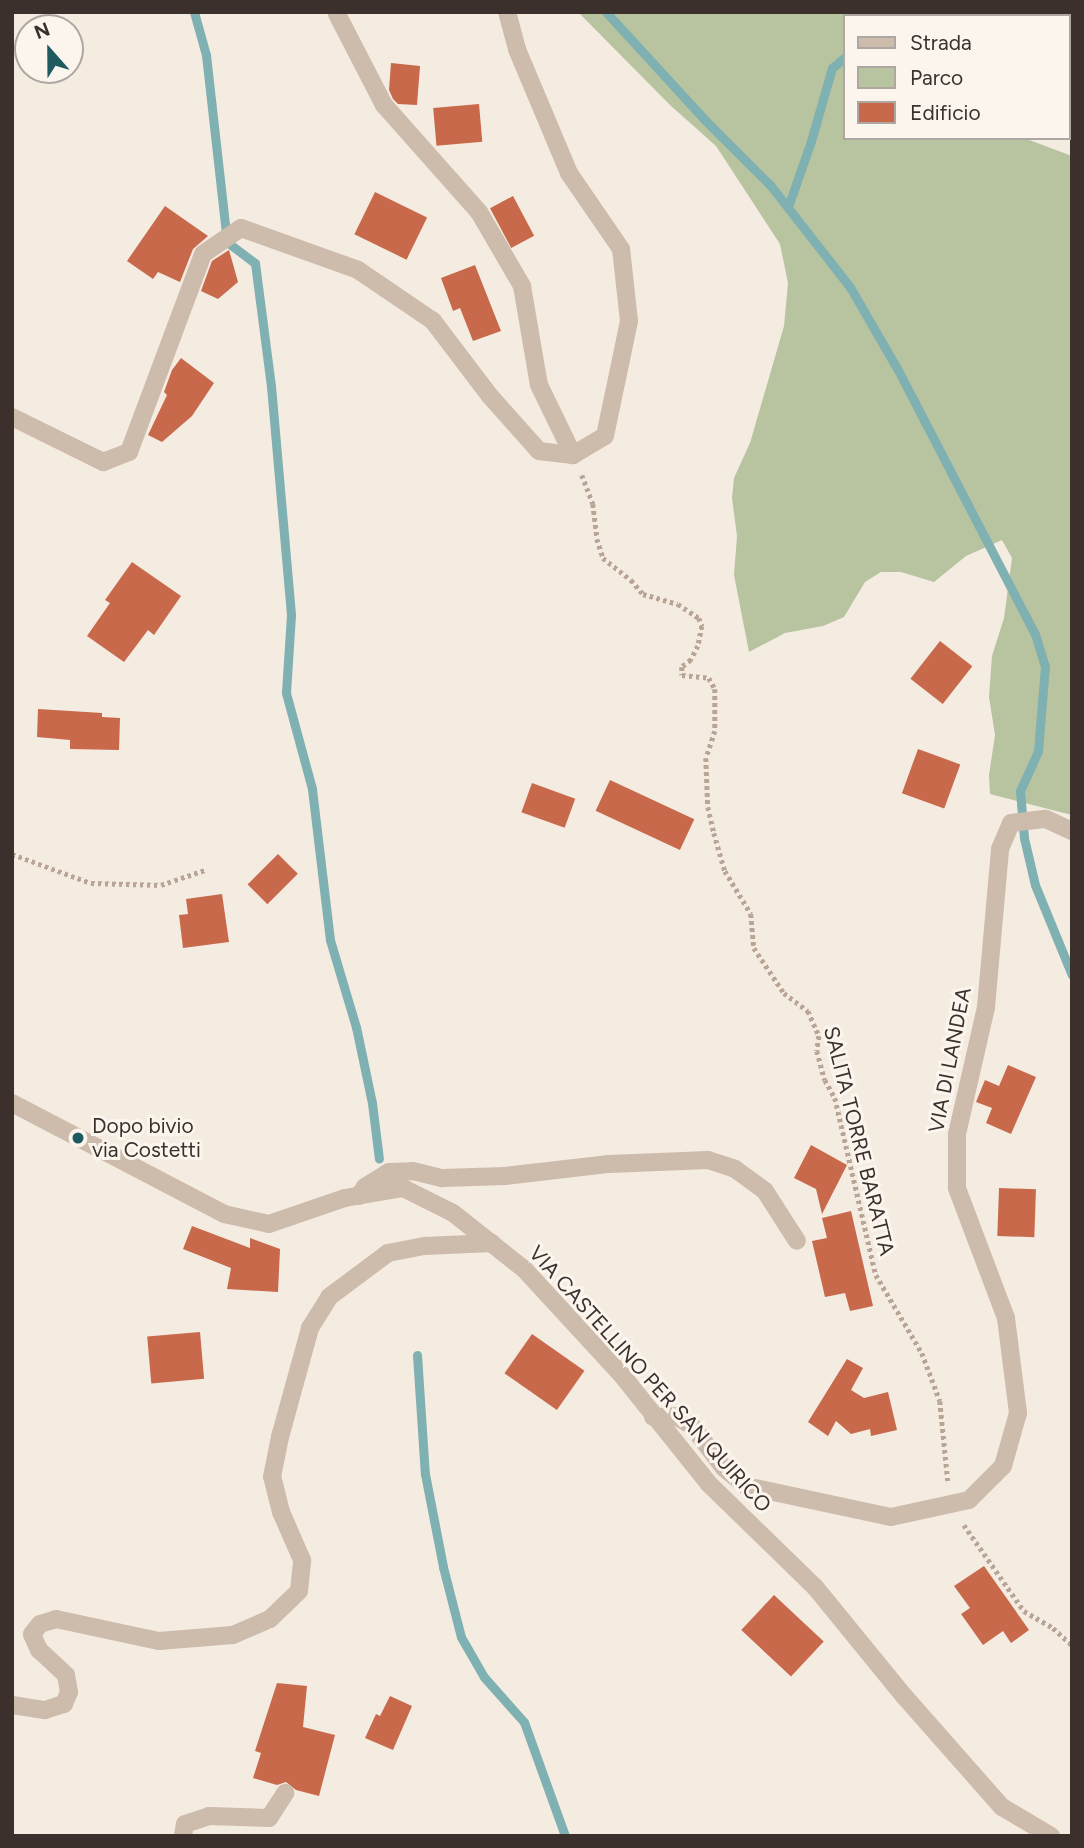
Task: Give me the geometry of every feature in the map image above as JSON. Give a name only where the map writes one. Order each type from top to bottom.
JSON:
[{"type":"street","points":[[12,417],[103,462],[129,452],[203,254],[241,228],[358,270],[433,321],[491,396],[539,451],[573,456],[605,436],[629,321],[621,249],[569,173],[517,49],[507,12]]},
{"type":"street","points":[[337,14],[384,105],[479,212],[522,286],[539,385],[573,456]]},
{"type":"street","name":"VIA DI LANDEA","points":[[653,1417],[676,1416],[692,1426],[724,1468],[746,1486],[891,1517],[969,1500],[1003,1466],[1018,1413],[1006,1318],[957,1188],[957,1135],[986,1007],[1000,849],[1012,822],[1046,819],[1072,831]]},
{"type":"street","name":"VIA CASTELLINO PER SAN QUIRICO","points":[[12,1103],[224,1214],[268,1224],[359,1196],[403,1188],[453,1213],[524,1269],[621,1374],[709,1484],[815,1587],[904,1696],[1002,1807],[1051,1836]]},
{"type":"street","points":[[359,1196],[365,1187],[389,1172],[412,1171],[442,1178],[492,1176],[609,1164],[708,1160],[735,1169],[765,1191],[797,1241]]},
{"type":"street","points":[[12,1705],[45,1710],[64,1704],[69,1692],[66,1675],[38,1650],[32,1634],[40,1624],[56,1619],[159,1641],[233,1635],[270,1619],[299,1591],[302,1560],[281,1512],[272,1477],[280,1437],[310,1328],[330,1297],[388,1253],[425,1246],[492,1243]]},
{"type":"street","points":[[183,1836],[185,1824],[209,1816],[269,1818],[285,1793]]},
{"type":"path","name":"SALITA TORRE BARATTA","points":[[573,456],[593,503],[597,539],[603,558],[631,580],[643,594],[678,604],[699,618],[702,626],[698,646],[691,660],[682,667],[682,675],[709,678],[715,689],[715,732],[706,758],[708,807],[714,833],[725,871],[751,914],[754,948],[784,993],[808,1011],[819,1036],[817,1051],[825,1080],[835,1098],[876,1275],[922,1353],[940,1401],[942,1437],[952,1504],[971,1538],[1024,1611],[1053,1628],[1072,1644]]},
{"type":"path","points":[[12,854],[91,883],[161,885],[205,870]]},
{"type":"green space","points":[[578,12],[859,12],[862,14],[842,14],[842,140],[1029,140],[1072,156],[1072,815],[990,794],[989,775],[995,735],[989,697],[992,656],[1004,618],[1012,558],[1002,540],[966,556],[934,582],[901,572],[881,572],[865,582],[844,617],[823,626],[785,633],[749,652],[734,575],[737,536],[732,498],[734,478],[750,443],[784,326],[788,283],[780,244],[716,146],[670,105]]},
{"type":"building","points":[[391,63],[420,66],[417,105],[398,104],[393,99],[389,90]]},
{"type":"building","points":[[479,104],[482,142],[436,146],[433,108]]},
{"type":"building","points":[[375,192],[427,217],[407,260],[354,234]]},
{"type":"building","points":[[513,196],[534,236],[511,248],[490,208]]},
{"type":"building","points":[[165,206],[208,236],[193,249],[180,282],[158,272],[153,279],[127,261]]},
{"type":"building","points":[[229,250],[238,282],[218,299],[201,291],[212,261]]},
{"type":"building","points":[[475,265],[501,331],[473,341],[460,308],[453,311],[441,278]]},
{"type":"building","points":[[181,358],[214,383],[192,416],[162,442],[148,435],[167,395],[164,392],[172,370]]},
{"type":"building","points":[[132,562],[181,596],[154,635],[148,630],[124,662],[87,636],[110,603],[105,600]]},
{"type":"building","points":[[940,641],[972,666],[943,704],[910,679]]},
{"type":"building","points":[[38,709],[102,713],[102,717],[120,718],[119,750],[70,749],[70,740],[37,737]]},
{"type":"building","points":[[918,749],[960,764],[944,809],[902,793]]},
{"type":"building","points":[[610,780],[694,819],[680,850],[596,811]]},
{"type":"building","points":[[532,783],[575,799],[565,828],[521,812]]},
{"type":"building","points":[[278,854],[298,874],[267,904],[248,884]]},
{"type":"building","points":[[222,894],[229,942],[183,948],[179,915],[188,914],[186,899]]},
{"type":"building","points":[[1008,1065],[1036,1077],[1011,1134],[986,1123],[992,1108],[976,1102],[985,1080],[999,1086]]},
{"type":"building","points":[[811,1145],[847,1165],[822,1214],[816,1189],[794,1178]]},
{"type":"building","points":[[999,1188],[1036,1189],[1034,1237],[997,1236]]},
{"type":"building","points":[[851,1211],[873,1306],[850,1311],[845,1293],[825,1297],[812,1241],[827,1238],[822,1218]]},
{"type":"building","points":[[192,1226],[250,1248],[250,1238],[280,1249],[278,1292],[227,1289],[231,1268],[183,1249]]},
{"type":"building","points":[[200,1332],[204,1379],[151,1383],[147,1337]]},
{"type":"building","points":[[532,1334],[584,1371],[557,1410],[504,1373]]},
{"type":"building","points":[[847,1359],[863,1368],[851,1390],[864,1398],[888,1392],[897,1430],[871,1436],[870,1429],[851,1434],[836,1421],[828,1436],[808,1422]]},
{"type":"building","points":[[984,1566],[1029,1630],[1011,1643],[1003,1631],[983,1645],[961,1614],[970,1608],[954,1586]]},
{"type":"building","points":[[774,1595],[824,1641],[791,1676],[741,1630]]},
{"type":"building","points":[[277,1683],[307,1686],[303,1727],[335,1735],[319,1796],[296,1790],[286,1782],[277,1785],[253,1778],[261,1753],[255,1751]]},
{"type":"building","points":[[390,1696],[412,1706],[393,1750],[365,1738],[376,1714],[380,1716]]},
{"type":"waterway","points":[[194,12],[206,55],[227,242],[255,263],[271,386],[291,615],[286,693],[312,789],[330,940],[356,1027],[372,1103],[379,1159]]},
{"type":"waterway","points":[[606,12],[705,120],[771,186],[850,287],[898,370],[1035,634],[1045,666],[1038,751],[1020,791],[1024,838],[1035,885],[1072,975]]},
{"type":"waterway","points":[[788,207],[832,68],[842,60]]},
{"type":"waterway","points":[[417,1355],[425,1474],[443,1567],[461,1637],[484,1677],[524,1722],[565,1836]]},
{"type":"place","name":"Dopo bivio via Costetti","points":[[78,1138]]}]
